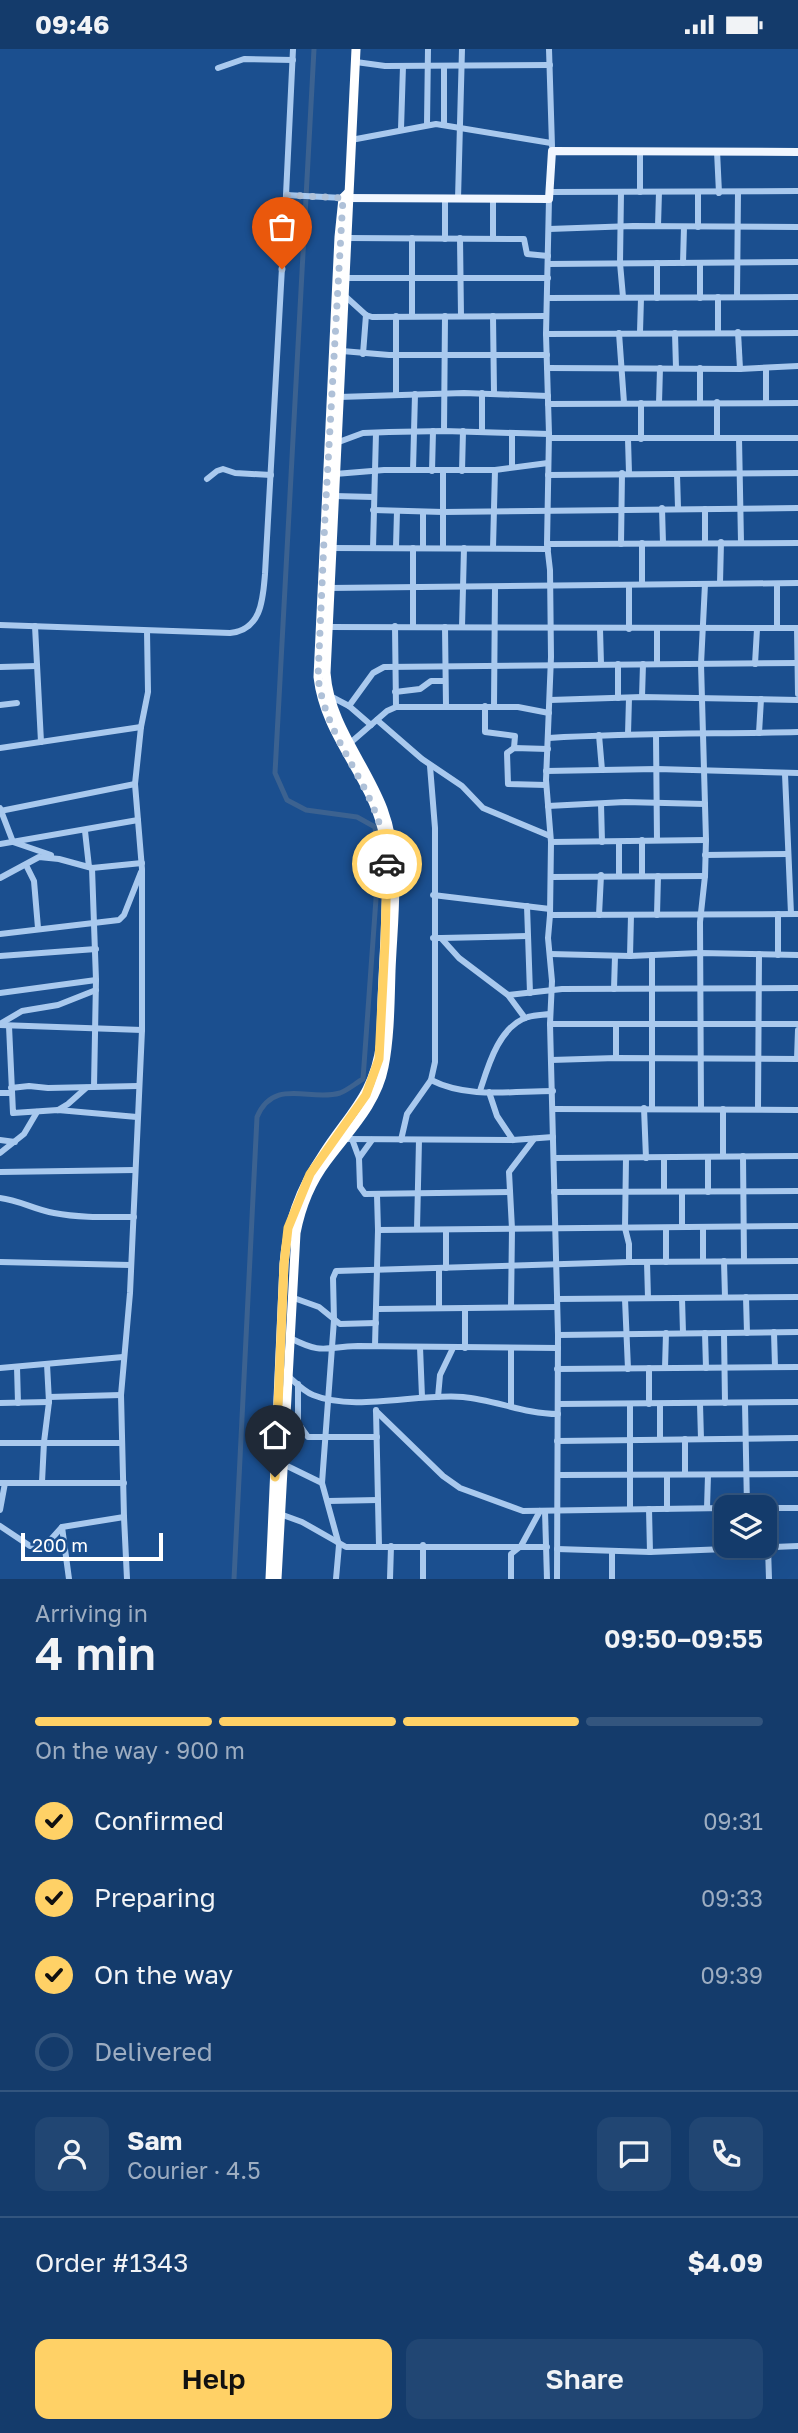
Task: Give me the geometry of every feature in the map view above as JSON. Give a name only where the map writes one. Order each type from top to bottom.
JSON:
[{"type":"highway","points":[[270,1579],[284,1264],[288,1228],[310,1174],[369,1088],[379,1059],[381,1042],[386,846],[373,802],[330,724],[318,677],[324,529],[356,49]]},
{"type":"highway","points":[[277,1579],[296,1233],[302,1208],[315,1180],[348,1139],[372,1100],[385,1065],[390,1014],[394,851],[388,824],[373,787],[348,744],[329,696],[326,673],[346,278],[347,196]]},
{"type":"main road","points":[[347,196],[494,199],[550,195],[552,147],[639,151],[798,152]]},
{"type":"street","points":[[0,625],[235,632],[255,619],[263,602],[293,49]]},
{"type":"street","points":[[427,124],[428,49]]},
{"type":"street","points":[[458,199],[462,49]]},
{"type":"street","points":[[351,140],[427,124],[444,124],[552,147],[549,49]]},
{"type":"street","points":[[218,68],[244,59],[293,60]]},
{"type":"street","points":[[356,62],[444,67],[550,65]]},
{"type":"street","points":[[401,129],[403,66]]},
{"type":"street","points":[[444,67],[444,124]]},
{"type":"street","points":[[639,151],[640,192]]},
{"type":"street","points":[[717,151],[719,193]]},
{"type":"street","points":[[557,1579],[558,1335],[550,1024],[552,991],[548,938],[551,877],[546,785],[550,701],[546,316],[550,195],[798,191]]},
{"type":"street","points":[[621,192],[620,263],[623,297]]},
{"type":"street","points":[[659,192],[659,226]]},
{"type":"street","points":[[698,192],[698,227]]},
{"type":"street","points":[[737,297],[735,273],[738,262],[738,193]]},
{"type":"street","points":[[286,195],[347,196]]},
{"type":"street","points":[[445,199],[445,239]]},
{"type":"street","points":[[493,238],[494,199]]},
{"type":"street","points":[[550,229],[659,226],[798,227]]},
{"type":"street","points":[[683,263],[684,227]]},
{"type":"street","points":[[347,238],[524,239],[527,254],[548,260],[620,263],[798,262]]},
{"type":"street","points":[[412,238],[412,316]]},
{"type":"street","points":[[460,239],[461,316]]},
{"type":"street","points":[[657,263],[657,297]]},
{"type":"street","points":[[700,263],[700,297]]},
{"type":"street","points":[[346,278],[548,278]]},
{"type":"street","points":[[345,296],[366,315],[546,316]]},
{"type":"street","points":[[640,333],[641,297]]},
{"type":"street","points":[[718,297],[718,332]]},
{"type":"street","points":[[547,298],[798,297]]},
{"type":"street","points":[[363,354],[366,315]]},
{"type":"street","points":[[396,316],[396,394]]},
{"type":"street","points":[[444,431],[445,316]]},
{"type":"street","points":[[493,316],[494,393]]},
{"type":"street","points":[[619,333],[624,403]]},
{"type":"street","points":[[675,333],[676,368]]},
{"type":"street","points":[[738,333],[740,369]]},
{"type":"street","points":[[546,334],[798,333]]},
{"type":"street","points":[[342,351],[396,355],[547,355]]},
{"type":"street","points":[[547,368],[740,369],[798,366]]},
{"type":"street","points":[[659,403],[660,368]]},
{"type":"street","points":[[700,368],[700,402]]},
{"type":"street","points":[[766,368],[766,403]]},
{"type":"street","points":[[339,397],[444,393],[548,396]]},
{"type":"street","points":[[482,393],[482,432]]},
{"type":"street","points":[[414,470],[415,394]]},
{"type":"street","points":[[717,402],[717,438]]},
{"type":"street","points":[[641,403],[641,439]]},
{"type":"street","points":[[548,404],[798,403]]},
{"type":"street","points":[[432,431],[432,471]]},
{"type":"street","points":[[336,443],[360,434],[432,431],[628,439],[798,438]]},
{"type":"street","points":[[461,471],[463,431]]},
{"type":"street","points":[[373,548],[376,433]]},
{"type":"street","points":[[512,433],[512,467]]},
{"type":"street","points":[[739,438],[741,542]]},
{"type":"street","points":[[621,544],[628,439]]},
{"type":"street","points":[[335,474],[374,470],[495,470],[548,463]]},
{"type":"street","points":[[207,479],[223,469],[235,473],[271,475]]},
{"type":"street","points":[[493,548],[495,470]]},
{"type":"street","points":[[443,471],[443,548]]},
{"type":"street","points":[[548,475],[798,473]]},
{"type":"street","points":[[677,474],[678,508]]},
{"type":"street","points":[[334,496],[374,497]]},
{"type":"street","points":[[662,508],[663,543]]},
{"type":"street","points":[[373,510],[443,512],[798,508]]},
{"type":"street","points":[[705,509],[705,542]]},
{"type":"street","points":[[397,511],[397,547]]},
{"type":"street","points":[[423,512],[423,548]]},
{"type":"street","points":[[720,583],[721,542]]},
{"type":"street","points":[[331,548],[798,543]]},
{"type":"street","points":[[642,544],[642,584]]},
{"type":"street","points":[[413,548],[413,626]]},
{"type":"street","points":[[462,627],[464,548]]},
{"type":"street","points":[[329,588],[798,583]]},
{"type":"street","points":[[701,1109],[700,953],[705,876],[706,770],[702,735],[701,664],[705,584]]},
{"type":"street","points":[[777,584],[777,628]]},
{"type":"street","points":[[629,585],[629,629]]},
{"type":"street","points":[[494,706],[495,588]]},
{"type":"street","points":[[35,626],[41,742]]},
{"type":"street","points":[[396,626],[396,707]]},
{"type":"street","points":[[327,627],[797,628],[798,694]]},
{"type":"street","points":[[445,627],[446,706]]},
{"type":"street","points":[[600,629],[601,664]]},
{"type":"street","points":[[657,629],[657,664]]},
{"type":"street","points":[[755,664],[757,629]]},
{"type":"street","points":[[127,1579],[121,1395],[134,1217],[142,1030],[142,866],[135,784],[148,692],[147,631]]},
{"type":"street","points":[[349,706],[373,673],[384,667],[798,663]]},
{"type":"street","points":[[618,664],[618,698]]},
{"type":"street","points":[[642,664],[642,698]]},
{"type":"street","points":[[0,667],[37,666]]},
{"type":"street","points":[[396,692],[420,689],[431,681],[446,681]]},
{"type":"street","points":[[329,696],[349,706],[430,766],[462,786],[482,809],[550,839],[602,842],[706,840]]},
{"type":"street","points":[[550,701],[618,698],[798,700]]},
{"type":"street","points":[[628,734],[629,698]]},
{"type":"street","points":[[759,733],[761,699]]},
{"type":"street","points":[[0,705],[17,703]]},
{"type":"street","points":[[485,706],[485,732],[515,736],[514,748]]},
{"type":"street","points":[[348,744],[396,707],[494,706],[549,713]]},
{"type":"street","points":[[0,748],[141,727]]},
{"type":"street","points":[[549,738],[798,732]]},
{"type":"street","points":[[599,735],[601,770]]},
{"type":"street","points":[[656,735],[657,840]]},
{"type":"street","points":[[546,785],[508,784],[507,753],[514,748],[548,749]]},
{"type":"street","points":[[401,1140],[407,1114],[431,1080],[436,1035],[433,938],[435,828],[430,766]]},
{"type":"street","points":[[546,771],[657,769],[798,773]]},
{"type":"street","points":[[433,895],[527,906],[551,912],[599,915],[794,914],[788,854],[785,773]]},
{"type":"street","points":[[13,842],[0,810],[135,784]]},
{"type":"street","points":[[601,804],[602,842]]},
{"type":"street","points":[[548,806],[705,804]]},
{"type":"street","points":[[787,819],[798,819]]},
{"type":"street","points":[[0,844],[138,820]]},
{"type":"street","points":[[58,1110],[90,1087],[96,1029],[96,921],[85,831]]},
{"type":"street","points":[[642,840],[642,876]]},
{"type":"street","points":[[13,842],[59,859]]},
{"type":"street","points":[[619,842],[619,876]]},
{"type":"street","points":[[705,855],[788,854]]},
{"type":"street","points":[[0,878],[39,857],[91,867],[142,866]]},
{"type":"street","points":[[26,865],[34,881],[38,928]]},
{"type":"street","points":[[0,934],[119,919],[124,915],[142,866]]},
{"type":"street","points":[[789,866],[798,866]]},
{"type":"street","points":[[599,915],[600,875]]},
{"type":"street","points":[[657,915],[658,876]]},
{"type":"street","points":[[551,877],[705,876]]},
{"type":"street","points":[[527,906],[530,993]]},
{"type":"street","points":[[778,914],[778,955]]},
{"type":"street","points":[[630,956],[631,915]]},
{"type":"street","points":[[433,938],[527,936]]},
{"type":"street","points":[[441,939],[459,958],[508,995],[525,1018]]},
{"type":"street","points":[[0,956],[96,949]]},
{"type":"street","points":[[550,954],[798,955]]},
{"type":"street","points":[[758,1109],[759,954]]},
{"type":"street","points":[[652,955],[652,1108]]},
{"type":"street","points":[[614,989],[615,956]]},
{"type":"street","points":[[0,993],[96,980]]},
{"type":"street","points":[[508,995],[614,989],[798,988]]},
{"type":"street","points":[[0,1024],[22,1011],[58,1005],[96,990]]},
{"type":"street","points":[[480,1091],[500,1040],[525,1018],[550,1014]]},
{"type":"street","points":[[0,1024],[142,1030]]},
{"type":"street","points":[[550,1024],[798,1024]]},
{"type":"street","points":[[615,1024],[616,1058]]},
{"type":"street","points":[[9,1025],[13,1113],[58,1110],[137,1117]]},
{"type":"street","points":[[551,1060],[797,1059],[798,1030]]},
{"type":"street","points":[[0,1066],[10,1065]]},
{"type":"street","points":[[431,1080],[454,1090],[553,1091]]},
{"type":"street","points":[[0,1093],[29,1086],[138,1086]]},
{"type":"street","points":[[489,1092],[497,1116],[513,1140]]},
{"type":"street","points":[[644,1108],[646,1158]]},
{"type":"street","points":[[554,1109],[798,1110]]},
{"type":"street","points":[[723,1109],[723,1156]]},
{"type":"street","points":[[0,1153],[31,1126],[37,1112]]},
{"type":"street","points":[[348,1139],[513,1140],[553,1137]]},
{"type":"street","points":[[348,1139],[359,1158],[361,1191],[377,1195],[510,1192]]},
{"type":"street","points":[[512,1307],[509,1172],[534,1139]]},
{"type":"street","points":[[0,1140],[15,1142]]},
{"type":"street","points":[[359,1158],[372,1140]]},
{"type":"street","points":[[417,1229],[419,1140]]},
{"type":"street","points":[[743,1156],[744,1261]]},
{"type":"street","points":[[554,1158],[798,1156]]},
{"type":"street","points":[[708,1157],[708,1192]]},
{"type":"street","points":[[626,1158],[625,1227],[629,1262]]},
{"type":"street","points":[[664,1158],[664,1191]]},
{"type":"street","points":[[0,1172],[135,1170]]},
{"type":"street","points":[[554,1192],[798,1191]]},
{"type":"street","points":[[682,1192],[682,1227]]},
{"type":"street","points":[[375,1346],[379,1270],[377,1195]]},
{"type":"street","points":[[0,1198],[17,1200],[53,1213],[134,1217]]},
{"type":"street","points":[[378,1230],[798,1226]]},
{"type":"street","points":[[703,1227],[703,1261]]},
{"type":"street","points":[[666,1228],[666,1262]]},
{"type":"street","points":[[439,1308],[446,1230]]},
{"type":"street","points":[[0,1261],[130,1265]]},
{"type":"street","points":[[724,1261],[724,1297]]},
{"type":"street","points":[[336,1579],[339,1545],[322,1483],[336,1271],[629,1262],[798,1261]]},
{"type":"street","points":[[647,1262],[648,1298]]},
{"type":"street","points":[[291,1297],[319,1307],[334,1320],[345,1325],[376,1323]]},
{"type":"street","points":[[746,1297],[747,1333]]},
{"type":"street","points":[[378,1309],[512,1307],[648,1298],[798,1297]]},
{"type":"street","points":[[682,1298],[683,1333]]},
{"type":"street","points":[[625,1299],[628,1369]]},
{"type":"street","points":[[465,1308],[465,1348]]},
{"type":"street","points":[[774,1332],[775,1367]]},
{"type":"street","points":[[558,1335],[798,1332]]},
{"type":"street","points":[[665,1368],[666,1333]]},
{"type":"street","points":[[705,1333],[706,1368]]},
{"type":"street","points":[[724,1333],[726,1403]]},
{"type":"street","points":[[289,1338],[316,1349],[332,1350],[351,1346],[558,1348]]},
{"type":"street","points":[[420,1346],[422,1397]]},
{"type":"street","points":[[438,1397],[440,1375],[453,1348]]},
{"type":"street","points":[[510,1348],[511,1406]]},
{"type":"street","points":[[0,1368],[123,1357]]},
{"type":"street","points":[[43,1482],[49,1400],[47,1364]]},
{"type":"street","points":[[17,1367],[18,1403]]},
{"type":"street","points":[[558,1369],[798,1367]]},
{"type":"street","points":[[649,1368],[649,1405]]},
{"type":"street","points":[[287,1375],[311,1394],[329,1399],[376,1401],[422,1397],[472,1398],[545,1414],[558,1414]]},
{"type":"street","points":[[298,1384],[300,1428],[308,1437],[377,1437]]},
{"type":"street","points":[[0,1403],[121,1395]]},
{"type":"street","points":[[376,1401],[379,1546]]},
{"type":"street","points":[[558,1404],[798,1402]]},
{"type":"street","points":[[745,1403],[747,1495]]},
{"type":"street","points":[[630,1404],[630,1510]]},
{"type":"street","points":[[700,1404],[701,1439]]},
{"type":"street","points":[[660,1405],[660,1439]]},
{"type":"street","points":[[376,1411],[443,1476],[460,1488],[523,1511],[714,1508]]},
{"type":"street","points":[[557,1441],[798,1438]]},
{"type":"street","points":[[685,1439],[685,1474]]},
{"type":"street","points":[[0,1443],[121,1443]]},
{"type":"street","points":[[283,1464],[322,1483]]},
{"type":"street","points":[[558,1475],[798,1474]]},
{"type":"street","points":[[667,1475],[667,1509]]},
{"type":"street","points":[[707,1508],[708,1475]]},
{"type":"street","points":[[0,1510],[2,1483],[124,1483]]},
{"type":"street","points":[[328,1501],[378,1500]]},
{"type":"street","points":[[777,1507],[798,1508]]},
{"type":"street","points":[[649,1509],[650,1552]]},
{"type":"street","points":[[511,1579],[511,1554],[521,1546],[543,1511]]},
{"type":"street","points":[[543,1511],[547,1579]]},
{"type":"street","points":[[281,1514],[302,1522],[346,1547],[547,1547]]},
{"type":"street","points":[[0,1526],[24,1543],[44,1547],[62,1527],[124,1517]]},
{"type":"street","points":[[62,1527],[69,1579]]},
{"type":"street","points":[[422,1545],[423,1579]]},
{"type":"street","points":[[390,1579],[391,1546]]},
{"type":"street","points":[[777,1547],[798,1546]]},
{"type":"street","points":[[557,1549],[650,1552],[714,1548]]},
{"type":"street","points":[[612,1552],[612,1579]]},
{"type":"street","points":[[768,1558],[769,1579]]},
{"type":"waterway","points":[[234,1579],[257,1117],[264,1105],[283,1094],[340,1093],[363,1079],[378,871],[375,827],[357,817],[306,810],[287,800],[275,773],[314,49]]},
{"type":"way so far","points":[[282,269],[286,195],[343,198],[318,677],[330,724],[373,802],[382,828],[387,864]]},
{"type":"route","points":[[275,1477],[284,1264],[288,1228],[310,1174],[366,1095],[379,1059],[387,864]]}]
